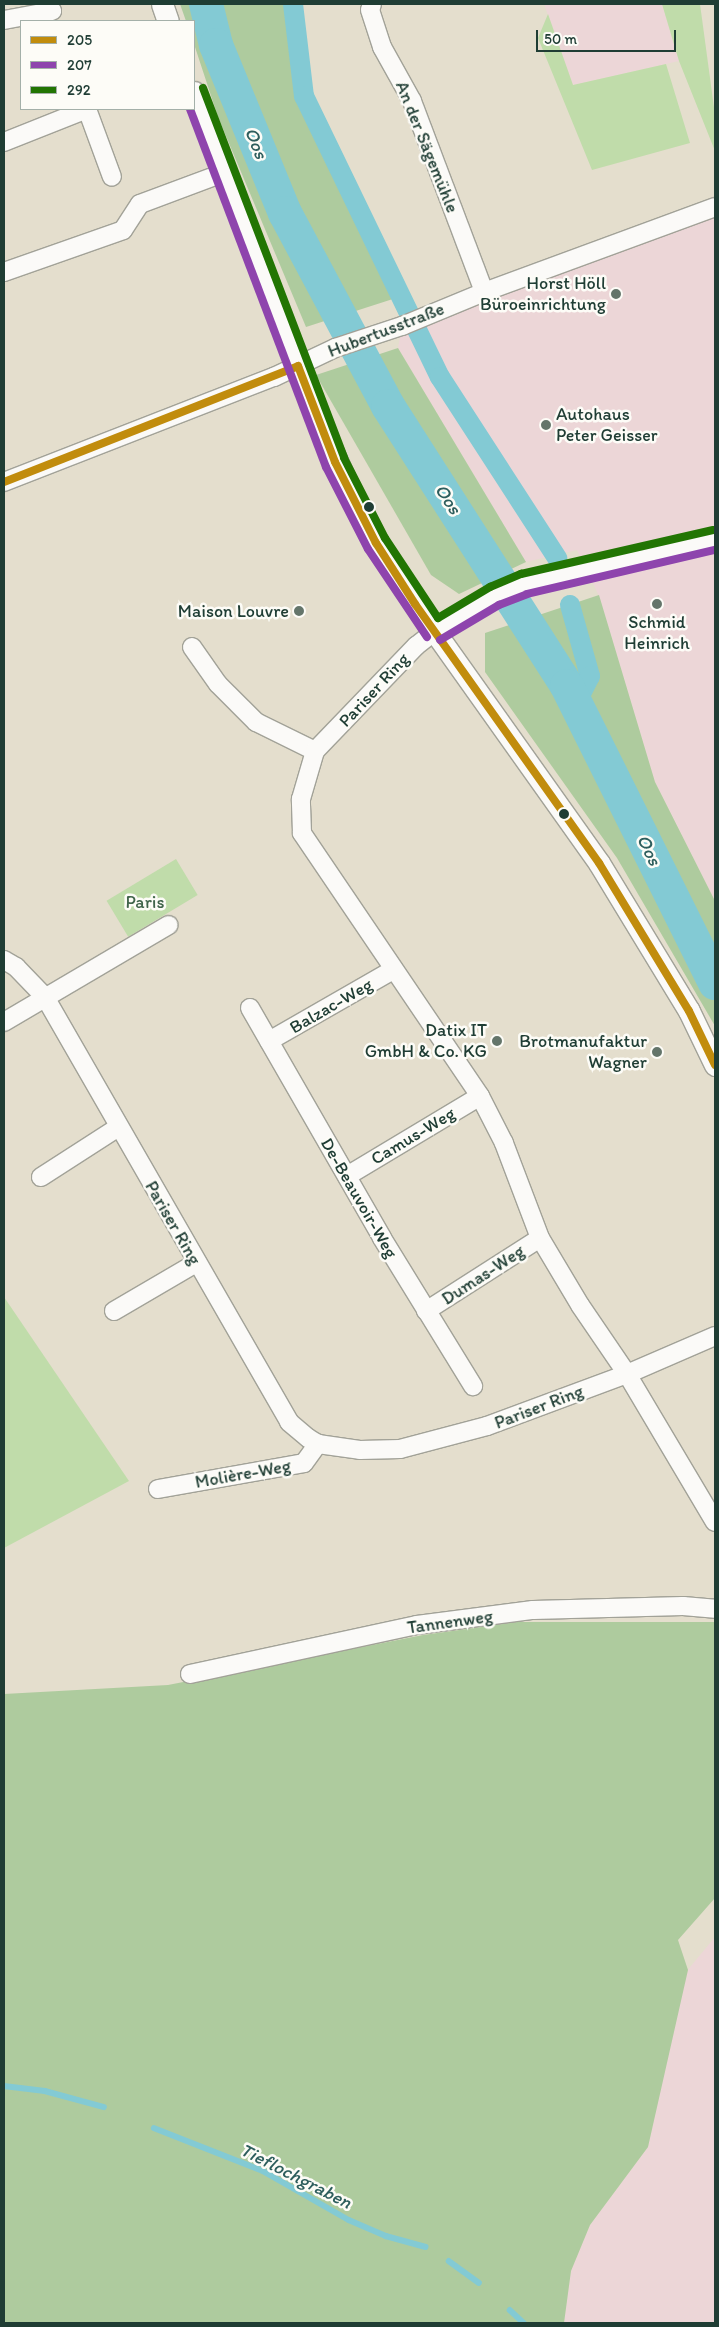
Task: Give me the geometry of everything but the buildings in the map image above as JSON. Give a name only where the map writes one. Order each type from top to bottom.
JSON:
[{"type":"street","points":[[162,4],[168,20]]},
{"type":"street","name":"An der Sägemühle","points":[[372,4],[370,10],[382,47],[412,101],[484,292]]},
{"type":"street","points":[[4,20],[52,12]]},
{"type":"street","points":[[195,95],[223,173],[332,455],[357,507],[395,574],[600,863],[689,1011],[715,1065]]},
{"type":"street","points":[[4,142],[84,110]]},
{"type":"street","points":[[87,110],[112,177]]},
{"type":"street","points":[[4,272],[123,230],[140,204],[223,173]]},
{"type":"street","name":"Hubertusstraße","points":[[4,482],[298,366],[335,348],[372,334],[402,326],[484,292],[715,207]]},
{"type":"street","points":[[435,632],[467,612],[524,584],[715,540]]},
{"type":"street","name":"Pariser Ring","points":[[4,960],[16,966],[45,997],[117,1128],[289,1422],[318,1444],[360,1450],[400,1449],[487,1426],[627,1374],[580,1305],[540,1238],[504,1143],[480,1096],[392,970],[302,833],[301,799],[315,752],[416,646],[435,632]]},
{"type":"street","points":[[192,647],[218,684],[256,722],[315,752]]},
{"type":"street","points":[[4,1022],[169,925]]},
{"type":"street","name":"Balzac-Weg","points":[[269,1041],[392,970]]},
{"type":"street","name":"De-Beauvoir-Weg","points":[[250,1008],[426,1312],[473,1386]]},
{"type":"street","name":"Camus-Weg","points":[[347,1176],[480,1096]]},
{"type":"street","points":[[41,1177],[117,1128]]},
{"type":"street","name":"Dumas-Weg","points":[[426,1312],[540,1238]]},
{"type":"street","points":[[114,1311],[196,1263]]},
{"type":"street","points":[[715,1336],[627,1374],[715,1522]]},
{"type":"street","name":"Molière-Weg","points":[[158,1489],[304,1463],[318,1444]]},
{"type":"street","name":"Tannenweg","points":[[190,1674],[417,1625],[532,1610],[683,1606],[715,1610]]},
{"type":"shaded area","points":[[544,4],[662,4],[679,61],[573,85]]},
{"type":"shaded area","points":[[715,215],[715,901],[655,782],[599,596],[577,550],[526,562],[398,348],[402,326]]},
{"type":"shaded area","points":[[715,1937],[715,2323],[564,2323],[571,2271],[590,2225],[648,2147],[686,1972]]},
{"type":"green space","points":[[180,4],[288,4],[299,98],[396,298],[306,327],[218,117],[195,47],[195,20],[186,20]]},
{"type":"green space","points":[[662,4],[700,4],[715,115],[715,151],[679,61]]},
{"type":"green space","points":[[548,14],[573,85],[666,64],[690,143],[592,170],[538,38]]},
{"type":"green space","points":[[398,348],[526,562],[459,594],[431,575],[316,375]]},
{"type":"green space","points":[[599,595],[655,782],[715,901],[715,1026],[617,858],[485,672],[485,633]]},
{"type":"green space","name":"Paris","points":[[176,859],[198,895],[128,937],[107,901]]},
{"type":"green space","points":[[4,1297],[129,1481],[4,1548]]},
{"type":"green space","points":[[517,1622],[715,1622],[715,1898],[678,1940],[688,1970],[648,2147],[590,2225],[571,2271],[564,2323],[4,2323],[4,1694],[168,1685],[423,1635]]},
{"type":"waterway","name":"Oos","points":[[206,4],[216,45],[285,213],[388,406],[567,686],[715,983]]},
{"type":"waterway","points":[[293,4],[304,96],[440,377],[557,558]]},
{"type":"waterway","points":[[570,605],[590,676],[575,705]]},
{"type":"waterway","name":"Tieflochgraben","points":[[4,2086],[45,2091],[104,2107]]},
{"type":"waterway","name":"Tieflochgraben","points":[[154,2128],[263,2171],[349,2220],[386,2236],[426,2247]]},
{"type":"waterway","name":"Tieflochgraben","points":[[449,2261],[479,2283]]},
{"type":"waterway","name":"Tieflochgraben","points":[[510,2310],[524,2323]]},
{"type":"transit line","name":"292","points":[[203,88],[344,458],[385,538],[438,618],[490,587],[521,574],[713,530]]},
{"type":"transit line","name":"207","points":[[190,110],[326,467],[368,549],[427,637]]},
{"type":"transit line","name":"205","points":[[298,366],[335,462],[376,543],[415,604],[599,863],[689,1011],[715,1065]]},
{"type":"transit line","name":"205","points":[[4,482],[298,366]]},
{"type":"transit line","name":"207","points":[[440,640],[499,605],[527,594],[715,550]]},
{"type":"place","name":"Horst Höll Büroeinrichtung","points":[[616,294]]},
{"type":"place","name":"Autohaus Peter Geisser","points":[[546,425]]},
{"type":"place","name":"Schmid Heinrich","points":[[657,604]]},
{"type":"place","name":"Maison Louvre","points":[[299,611]]},
{"type":"place","name":"Datix IT GmbH & Co. KG","points":[[497,1041]]},
{"type":"place","name":"Brotmanufaktur Wagner","points":[[657,1052]]}]
